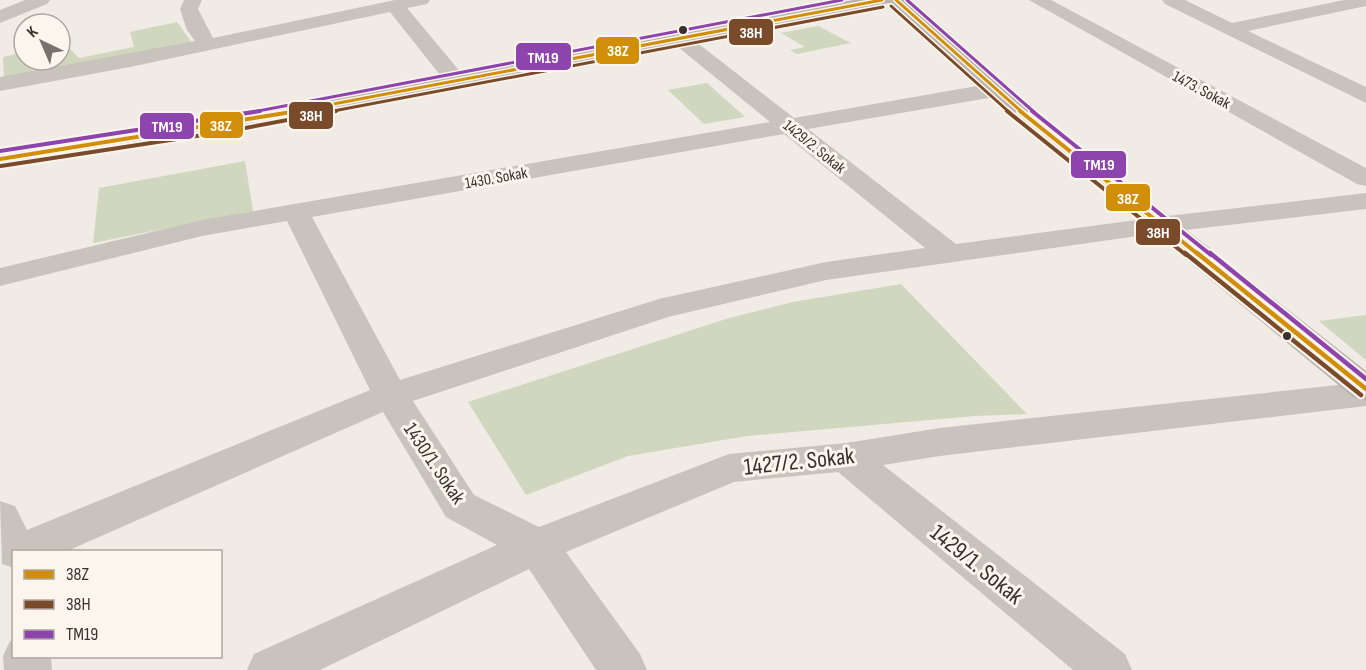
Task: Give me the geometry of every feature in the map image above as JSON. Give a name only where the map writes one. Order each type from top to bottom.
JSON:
[{"type":"street","points":[[0,17],[41,0]]},
{"type":"street","points":[[193,0],[189,9],[196,30],[208,45]]},
{"type":"street","points":[[0,84],[208,45],[421,0]]},
{"type":"street","points":[[0,159],[228,124],[882,0]]},
{"type":"street","points":[[896,0],[994,90],[1159,225],[1366,389]]},
{"type":"street","name":"1473. Sokak","points":[[1038,0],[1366,178]]},
{"type":"street","points":[[1171,0],[1233,28],[1366,96]]},
{"type":"street","points":[[1233,28],[1364,1]]},
{"type":"street","points":[[395,6],[456,80]]},
{"type":"street","name":"1429/2. Sokak","points":[[679,39],[950,254]]},
{"type":"street","name":"1430. Sokak","points":[[0,277],[202,228],[994,90]]},
{"type":"street","points":[[24,550],[391,395],[659,309],[826,272],[1159,225],[1366,201]]},
{"type":"street","name":"1430/1. Sokak","points":[[296,212],[391,395],[460,506],[537,546],[623,670]]},
{"type":"street","name":"1427/2. Sokak","points":[[271,670],[537,546],[729,468],[846,457],[931,443],[1366,394]]},
{"type":"street","name":"1429/1. Sokak","points":[[846,457],[1108,670]]},
{"type":"street","points":[[0,517],[18,550]]},
{"type":"green space","points":[[177,22],[193,44],[72,68],[72,51],[79,58],[134,47],[130,32]]},
{"type":"green space","points":[[818,26],[851,43],[797,54],[790,50],[805,47],[781,33]]},
{"type":"green space","points":[[12,55],[12,72],[54,72],[4,82],[3,57]]},
{"type":"green space","points":[[707,83],[745,117],[704,124],[668,90]]},
{"type":"green space","points":[[245,161],[253,211],[93,243],[99,188]]},
{"type":"green space","points":[[901,284],[1027,414],[975,416],[747,436],[628,456],[526,495],[468,402],[726,319],[793,302]]},
{"type":"green space","points":[[1366,315],[1366,360],[1319,321]]},
{"type":"transit line","name":"TM19","points":[[0,151],[227,117],[842,0]]},
{"type":"transit line","name":"38Z","points":[[0,159],[228,124],[882,0]]},
{"type":"transit line","name":"38Z","points":[[896,0],[994,90],[1366,389]]},
{"type":"transit line","name":"TM19","points":[[907,0],[999,84],[1366,379]]},
{"type":"transit line","name":"38H","points":[[891,6],[989,96],[1361,395]]},
{"type":"transit line","name":"38H","points":[[1,166],[229,131],[883,7]]}]
